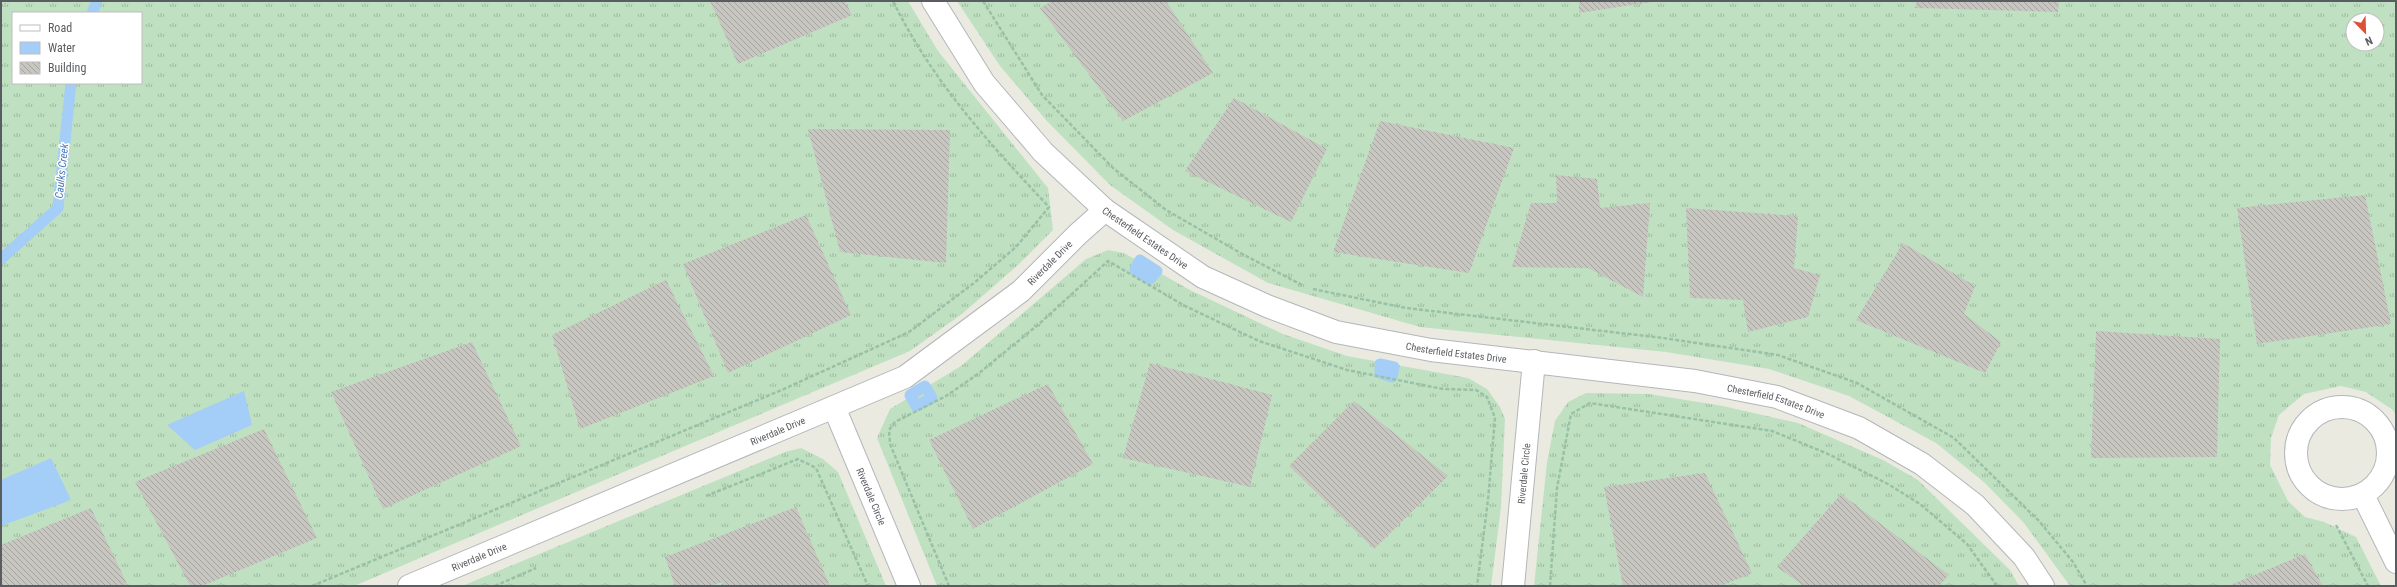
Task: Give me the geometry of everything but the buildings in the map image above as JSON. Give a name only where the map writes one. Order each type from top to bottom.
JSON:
[{"type":"street","name":"Chesterfield Estates Drive","points":[[933,1],[984,83],[1043,152],[1105,210],[1203,277],[1267,306],[1336,332],[1431,350],[1695,381],[1777,397],[1859,428],[1922,464],[1975,505],[2024,557],[2043,586]]},
{"type":"street","name":"Riverdale Drive","points":[[409,586],[905,377],[1021,291],[1078,234],[1105,210]]},
{"type":"street","name":"Riverdale Circle","points":[[1513,586],[1534,361]]},
{"type":"street","name":"Riverdale Circle","points":[[834,407],[910,586]]},
{"type":"street","points":[[2345,407],[2362,411],[2376,422],[2385,437],[2388,450],[2388,464],[2383,476],[2374,487],[2363,495],[2347,500],[2330,498],[2315,491],[2304,479],[2297,464],[2296,447],[2302,431],[2313,418],[2328,409],[2345,407]]},
{"type":"street","points":[[2363,495],[2396,562]]},
{"type":"path","points":[[312,586],[763,398],[910,332],[974,283],[1016,247],[1049,207],[987,140],[943,86],[916,46],[893,1]]},
{"type":"path","points":[[983,1],[1042,95],[1112,168],[1166,210],[1244,255],[1310,288],[1317,290],[1406,308],[1664,338],[1778,355],[1857,383],[1954,438],[2039,521],[2073,562],[2087,586]]},
{"type":"path","points":[[949,586],[890,444],[889,430],[895,422],[946,396],[978,374],[1039,324],[1108,261],[1185,306],[1259,341],[1347,370],[1443,389],[1476,390],[1487,397],[1495,418],[1488,500],[1477,586]]},
{"type":"path","points":[[1550,586],[1557,488],[1571,414],[1590,403],[1772,431],[1826,453],[1888,484],[1920,504],[1967,544],[1997,586]]},
{"type":"path","points":[[704,497],[798,459],[816,468],[868,586]]},
{"type":"path","points":[[2336,525],[2368,586]]},
{"type":"path","points":[[495,586],[538,567]]},
{"type":"green space","points":[[1,1],[908,1],[938,51],[1048,188],[1053,230],[1018,265],[962,314],[910,351],[354,586],[1,586]]},
{"type":"green space","points":[[957,1],[2396,1],[2396,416],[2393,410],[2366,392],[2341,386],[2304,394],[2279,415],[2271,438],[2270,465],[2288,501],[2305,517],[2324,522],[2356,537],[2381,586],[2070,586],[2024,523],[1985,483],[1936,443],[1849,396],[1769,369],[1666,352],[1420,327],[1268,283],[1173,230],[1110,185],[1046,120],[1000,66]]},
{"type":"green space","points":[[1108,250],[1124,253],[1190,290],[1283,334],[1347,356],[1468,378],[1487,389],[1500,407],[1505,419],[1501,507],[1491,586],[937,586],[877,438],[890,409],[961,366],[1086,259]]},
{"type":"green space","points":[[1586,393],[1649,394],[1723,406],[1798,423],[1883,460],[1918,480],[2010,570],[2019,586],[1534,586],[1547,462],[1555,421],[1568,402]]},
{"type":"green space","points":[[801,448],[823,459],[838,472],[886,586],[462,586],[785,452]]},
{"type":"water","points":[[244,391],[252,425],[195,450],[167,425]]},
{"type":"water","points":[[51,458],[71,500],[1,526],[1,480]]},
{"type":"waterway","name":"Caulks Creek","points":[[92,12],[97,1]]},
{"type":"waterway","name":"Caulks Creek","points":[[1,259],[58,208],[71,84]]},
{"type":"waterway","points":[[1140,260],[1157,271],[1150,279],[1135,270],[1140,260]]},
{"type":"waterway","points":[[1380,364],[1394,367],[1392,377],[1380,373],[1380,364]]},
{"type":"waterway","points":[[925,386],[932,398],[916,406],[910,395],[925,386]]}]
